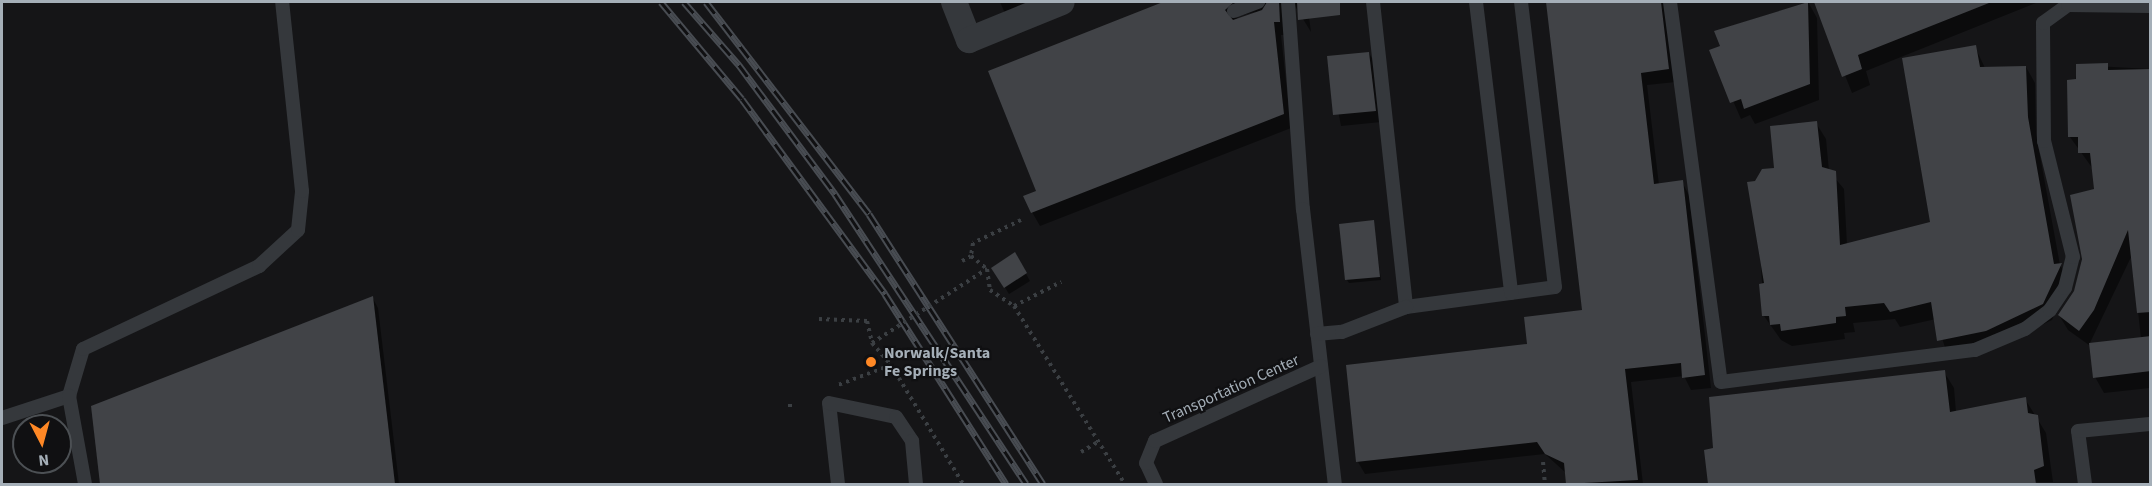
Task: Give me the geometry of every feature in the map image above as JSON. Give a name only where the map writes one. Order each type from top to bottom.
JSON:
[{"type":"street","points":[[954,2],[969,40],[1062,2]]},
{"type":"lane","points":[[85,484],[69,396],[82,349],[260,266],[298,230],[302,191],[282,2]]},
{"type":"lane","points":[[1234,11],[1258,2]]},
{"type":"lane","points":[[1288,2],[1300,126],[1303,209],[1321,366]]},
{"type":"lane","points":[[1373,2],[1406,307]]},
{"type":"lane","points":[[1476,2],[1512,293]]},
{"type":"lane","points":[[1317,334],[1342,332],[1406,307],[1555,287],[1521,2]]},
{"type":"lane","points":[[1670,2],[1721,382],[1975,350],[2025,329],[2050,310],[2065,288],[2073,257],[2044,141],[2043,23],[2068,5],[2151,6]]},
{"type":"lane","name":"Transportation Center","points":[[1156,484],[1146,463],[1155,441],[1321,366],[1335,484]]},
{"type":"lane","points":[[2,418],[69,396]]},
{"type":"lane","points":[[838,484],[829,403],[896,417],[912,441],[916,484]]},
{"type":"lane","points":[[2085,484],[2078,431],[2151,424]]},
{"type":"path","points":[[971,256],[973,243],[1021,220]]},
{"type":"path","points":[[962,261],[971,256]]},
{"type":"path","points":[[971,256],[987,269],[990,290],[1014,306],[1125,484]]},
{"type":"path","points":[[872,343],[987,269]]},
{"type":"path","points":[[1014,306],[1060,282]]},
{"type":"path","points":[[819,318],[868,320],[872,343],[891,365],[963,484]]},
{"type":"path","points":[[827,391],[852,376],[869,376],[891,365]]},
{"type":"path","points":[[790,404],[790,411]]},
{"type":"path","points":[[1081,452],[1099,441]]},
{"type":"path","points":[[1543,462],[1545,484]]},
{"type":"building","points":[[1163,2],[1234,2],[1225,10],[1233,20],[1262,10],[1267,2],[1279,2],[1280,22],[1274,22],[1284,114],[1031,213],[1023,196],[1036,191],[988,71]]},
{"type":"building","points":[[1297,2],[1340,2],[1340,15],[1298,20]]},
{"type":"building","points":[[1546,2],[1661,2],[1669,69],[1641,73],[1654,184],[1683,180],[1705,375],[1682,378],[1681,363],[1625,369],[1638,480],[1566,484],[1564,463],[1545,454],[1537,442],[1356,462],[1346,365],[1527,344],[1524,317],[1582,310]]},
{"type":"building","points":[[1808,2],[1810,84],[1744,109],[1741,99],[1730,103],[1709,50],[1720,46],[1714,31]]},
{"type":"building","points":[[1814,2],[1989,3],[1858,55],[1862,69],[1842,77]]},
{"type":"building","points":[[1976,45],[1980,67],[2026,66],[2028,117],[2054,264],[2062,263],[2043,304],[1986,331],[1937,341],[1931,302],[1890,312],[1884,303],[1845,307],[1846,316],[1836,317],[1836,323],[1781,331],[1780,324],[1770,325],[1769,316],[1762,316],[1759,284],[1764,283],[1747,182],[1755,181],[1762,169],[1774,168],[1770,126],[1817,121],[1822,167],[1836,171],[1840,245],[1930,222],[1902,58]]},
{"type":"building","points":[[1369,52],[1376,111],[1333,115],[1327,56]]},
{"type":"building","points":[[2108,63],[2108,70],[2151,69],[2151,312],[2137,313],[2128,230],[2094,310],[2079,331],[2058,315],[2074,291],[2082,259],[2070,195],[2094,189],[2090,153],[2078,153],[2078,137],[2068,137],[2067,80],[2076,79],[2076,64]]},
{"type":"building","points":[[1374,220],[1380,277],[1345,280],[1339,224]]},
{"type":"building","points":[[1015,252],[1027,273],[1004,288],[991,268]]},
{"type":"building","points":[[373,296],[395,484],[100,484],[91,406]]},
{"type":"building","points":[[2151,336],[2151,371],[2093,378],[2089,343]]},
{"type":"building","points":[[1945,370],[1950,412],[2026,397],[2028,413],[2038,415],[2044,466],[2034,470],[2036,484],[1708,484],[1704,450],[1713,448],[1709,397]]},
{"type":"railway","points":[[661,2],[742,99],[885,294],[1006,484]]},
{"type":"railway","points":[[684,2],[739,65],[835,194],[1026,484]]},
{"type":"railway","points":[[706,2],[869,214],[1043,484]]},
{"type":"place","name":"Norwalk/Santa Fe Springs","points":[[871,362]]}]
